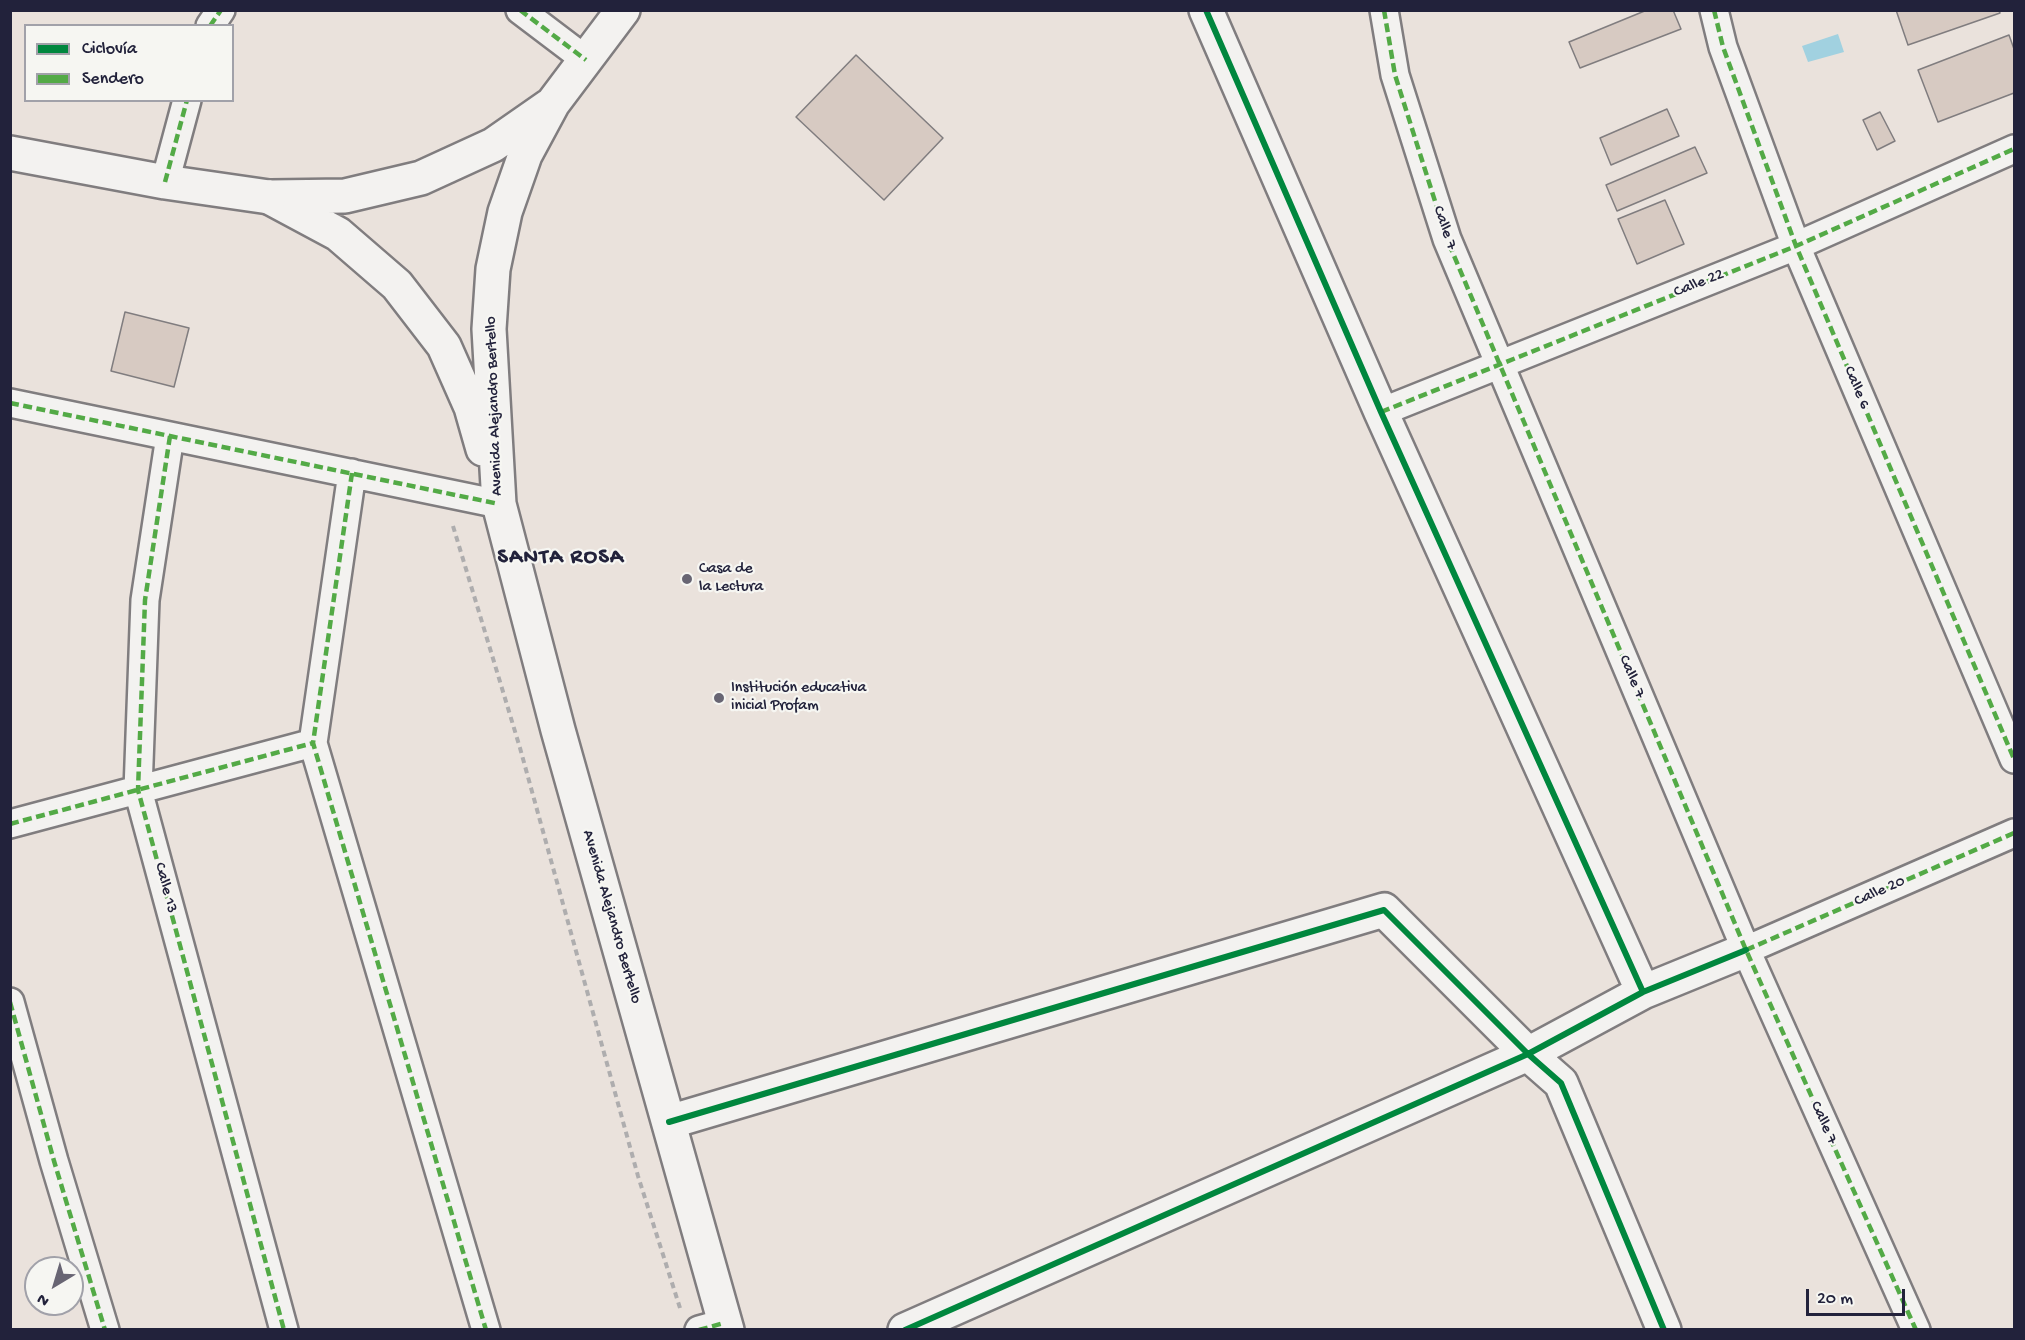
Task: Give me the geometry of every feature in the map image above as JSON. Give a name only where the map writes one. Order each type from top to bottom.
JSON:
[{"type":"street","points":[[211,24],[220,10]]},
{"type":"street","points":[[520,10],[586,60]]},
{"type":"street","name":"Avenida Alejandro Bertello","points":[[499,504],[489,329],[493,269],[506,212],[525,155],[553,103],[623,10]]},
{"type":"street","points":[[1206,10],[1381,412],[1643,992]]},
{"type":"street","name":"Calle 7","points":[[1384,10],[1395,75],[1447,239],[1746,950],[1916,1329]]},
{"type":"street","name":"Calle 6","points":[[1714,10],[1723,47],[1796,246],[2014,759]]},
{"type":"street","points":[[165,182],[186,102]]},
{"type":"street","name":"Avenida Alejandro Bertello","points":[[10,153],[165,182],[269,197],[345,196],[421,178],[493,145],[553,103]]},
{"type":"street","name":"Calle 22","points":[[1381,412],[1796,246],[2014,149]]},
{"type":"street","name":"Avenida Alejandro Bertello","points":[[269,197],[338,234],[397,285],[444,346],[471,407],[499,504],[558,730],[669,1122],[708,1325]]},
{"type":"street","points":[[10,403],[499,504]]},
{"type":"street","name":"Calle 13","points":[[170,436],[145,600],[138,790],[284,1329]]},
{"type":"street","points":[[352,473],[313,743],[486,1329]]},
{"type":"street","points":[[10,824],[313,743]]},
{"type":"street","name":"Calle 20","points":[[1746,950],[2014,833]]},
{"type":"street","points":[[669,1122],[1384,910],[1528,1054],[1561,1083],[1664,1329]]},
{"type":"street","points":[[905,1329],[1528,1054],[1643,992],[1746,950]]},
{"type":"street","points":[[10,1002],[54,1161],[105,1329]]},
{"type":"path","points":[[445,493],[458,545],[520,748],[638,1176],[708,1325]]},
{"type":"water","points":[[1838,34],[1844,52],[1808,62],[1802,46]]},
{"type":"building","points":[[1647,10],[1673,10],[1681,29],[1580,68],[1569,42]]},
{"type":"building","points":[[1896,10],[1999,10],[2000,13],[1908,45]]},
{"type":"building","points":[[2009,35],[2014,49],[2014,93],[1938,122],[1918,70]]},
{"type":"building","points":[[856,55],[943,138],[884,200],[796,117]]},
{"type":"building","points":[[1667,109],[1679,136],[1611,165],[1600,138]]},
{"type":"building","points":[[1880,112],[1895,141],[1877,150],[1863,120]]},
{"type":"building","points":[[1695,147],[1707,173],[1617,211],[1606,185]]},
{"type":"building","points":[[1665,200],[1684,244],[1637,264],[1618,219]]},
{"type":"building","points":[[125,312],[189,328],[174,387],[111,371]]},
{"type":"marked path","points":[[211,24],[221,10]]},
{"type":"marked path","points":[[520,10],[586,60]]},
{"type":"marked path","points":[[1384,10],[1395,75],[1447,239],[1746,950],[1916,1330]]},
{"type":"marked path","points":[[1714,10],[1723,47],[1796,246],[2014,759]]},
{"type":"marked path","points":[[165,182],[186,102]]},
{"type":"marked path","points":[[1381,412],[1796,246],[2014,149]]},
{"type":"marked path","points":[[10,403],[499,504]]},
{"type":"marked path","points":[[170,436],[145,600],[138,790],[284,1330]]},
{"type":"marked path","points":[[352,473],[313,743],[486,1330]]},
{"type":"marked path","points":[[10,824],[313,743]]},
{"type":"marked path","points":[[1746,950],[2014,833]]},
{"type":"marked path","points":[[10,1002],[54,1161],[105,1330]]},
{"type":"marked path","points":[[699,1330],[724,1323]]},
{"type":"cycle path","points":[[1206,10],[1381,412],[1643,992]]},
{"type":"cycle path","points":[[669,1122],[1384,910],[1528,1054],[1561,1083],[1664,1330]]},
{"type":"cycle path","points":[[905,1330],[1528,1054],[1643,992],[1746,950]]},
{"type":"place","name":"Casa de la Lectura","points":[[687,579]]},
{"type":"place","name":"Institución educativa inicial Profam","points":[[719,698]]},
{"type":"district","name":"SANTA ROSA","points":[[561,559]]}]
